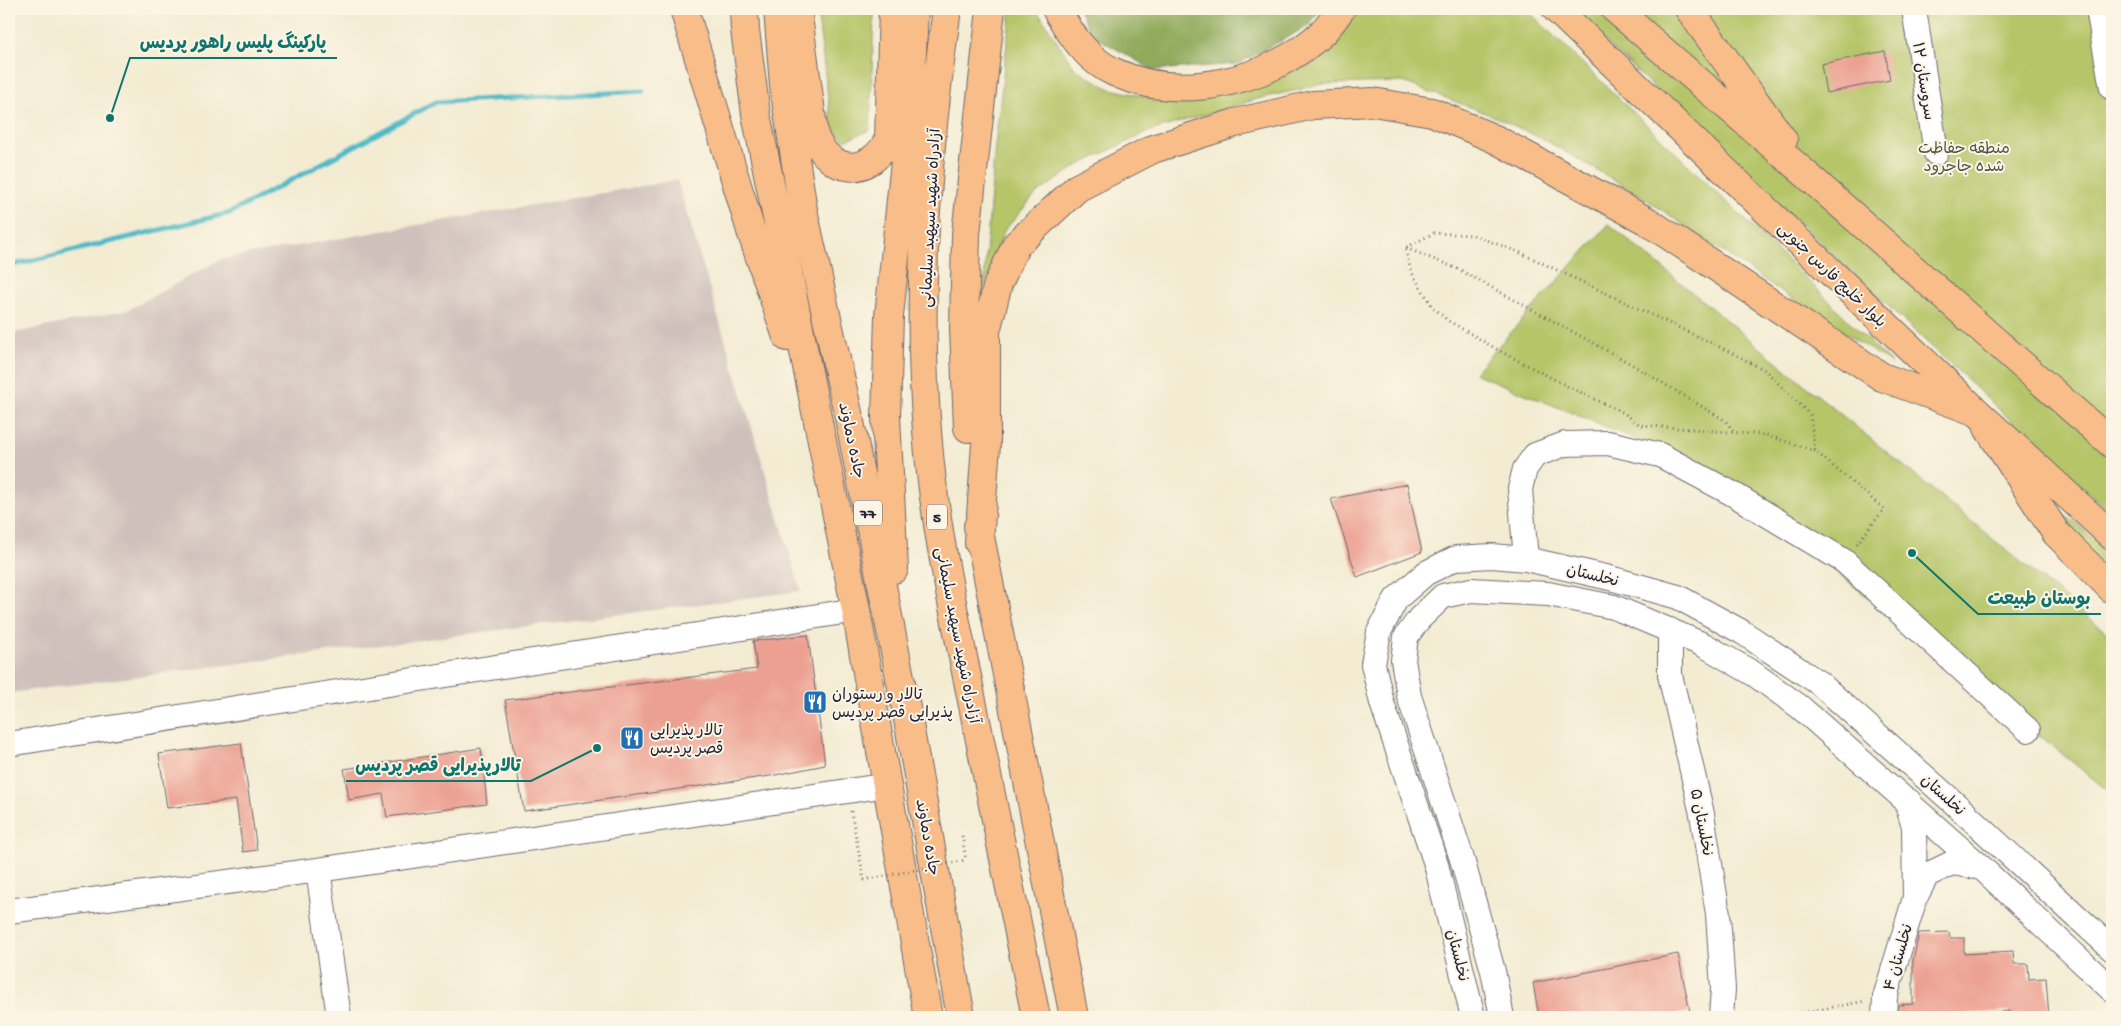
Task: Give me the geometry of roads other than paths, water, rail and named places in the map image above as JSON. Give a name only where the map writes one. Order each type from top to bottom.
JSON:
[{"type":"main road","points":[[684,9],[751,231],[822,442]]},
{"type":"main road","name":"جاده دماوند","points":[[744,9],[756,114],[856,610],[928,1017]]},
{"type":"main road","name":"جاده دماوند","points":[[778,9],[784,86],[804,210],[850,422],[906,708],[961,1017]]},
{"type":"main road","points":[[797,9],[816,142],[819,149],[829,160],[842,166],[857,167],[871,162],[882,153],[889,139],[893,9]]},
{"type":"main road","points":[[906,708],[891,528],[886,417],[889,316],[909,122],[914,9]]},
{"type":"main road","name":"آزادراه شهید سپهبد سلیمانی","points":[[947,9],[939,67],[924,237],[924,334],[928,443],[943,557],[1036,1017]]},
{"type":"main road","points":[[991,9],[966,234],[964,330],[968,432],[979,543],[1074,1017]]},
{"type":"main road","points":[[1056,9],[1079,45],[1112,72],[1155,86],[1200,86],[1245,77],[1287,60],[1323,32],[1341,9]]},
{"type":"main road","name":"بلوار خلیج فارس جنوبی","points":[[1556,9],[1977,412],[2112,536]]},
{"type":"main road","points":[[1615,9],[2112,444]]},
{"type":"main road","points":[[1689,9],[1808,176]]},
{"type":"main road","points":[[979,543],[986,444],[986,330],[998,284],[1016,245],[1077,188],[1153,150],[1235,124],[1313,105],[1373,102],[1432,112],[1495,139],[1647,222],[1882,377],[1977,412],[2056,533],[2112,589]]},
{"type":"street","name":"سروستان ۱۲","points":[[1914,9],[1936,153]]},
{"type":"street","points":[[2098,9],[2112,88]]},
{"type":"street","points":[[1526,559],[1520,489],[1525,469],[1535,455],[1565,444],[1608,443],[1660,455],[1733,494],[1844,562],[2028,730]]},
{"type":"street","name":"نخلستان","points":[[1473,1017],[1436,864],[1382,703],[1374,664],[1379,632],[1396,599],[1426,573],[1456,558],[1492,556],[1526,559],[1610,578],[1678,598],[1742,632],[1819,683],[2112,949]]},
{"type":"street","name":"نخلستان","points":[[1502,1017],[1493,971],[1462,859],[1409,696],[1403,660],[1406,637],[1419,619],[1443,596],[1471,590],[1548,594],[1614,607],[1704,645],[1754,674],[1800,707],[1907,804],[1982,868],[2112,990]]},
{"type":"street","points":[[9,744],[856,610]]},
{"type":"street","name":"نخلستان ۵","points":[[1670,630],[1670,675],[1702,814],[1718,914],[1723,990],[1721,1017]]},
{"type":"street","points":[[1915,898],[1914,827],[1907,804],[1928,780]]},
{"type":"street","points":[[9,911],[318,870],[888,785]]},
{"type":"street","points":[[1915,898],[1927,875],[1952,863],[1982,868]]},
{"type":"street","points":[[318,870],[339,1017]]},
{"type":"street","name":"نخلستان ۴","points":[[1885,1007],[1915,898]]},
{"type":"waterway","points":[[9,266],[230,213],[436,102],[643,91]]},
{"type":"place","name":"پارکینگ پلیس راهور پردیس","points":[[110,118]]},
{"type":"place","name":"بوستان طبیعت","points":[[1912,553]]},
{"type":"place","name":"تالار و رستوران پذیرایی قصر پردیس","points":[[815,702]]},
{"type":"place","name":"تالار پذیرایی قصر پردیس","points":[[632,738]]},
{"type":"place","name":"تالارپذیرایی قصر پردیس","points":[[597,748]]},
{"type":"park label","name":"منطقه حفاظت شده جاجرود","points":[[1964,156]]}]
